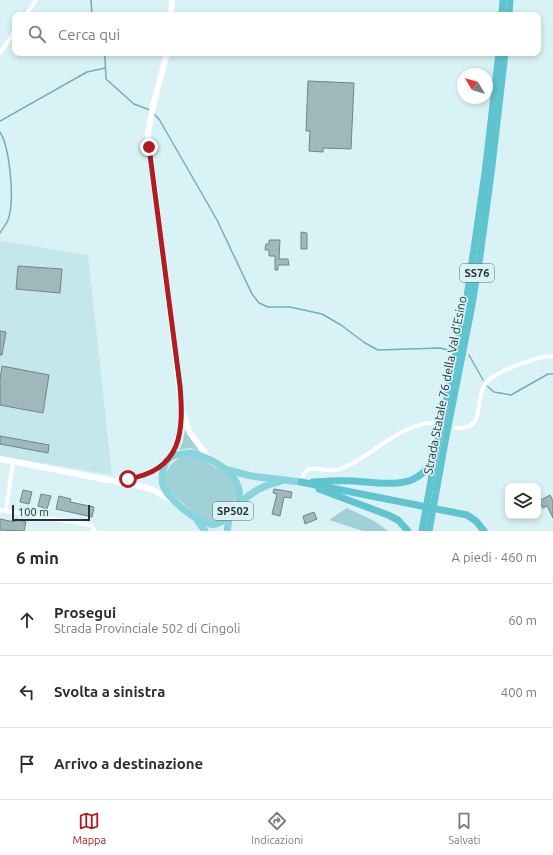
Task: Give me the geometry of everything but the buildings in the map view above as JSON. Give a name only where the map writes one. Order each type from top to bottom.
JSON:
[{"type":"highway","points":[[502,12],[503,0]]},
{"type":"highway","points":[[508,12],[510,0]]},
{"type":"highway","name":"Strada Statale 76 della Val d'Esino","points":[[422,531],[428,526],[438,442],[466,304],[487,157],[498,56]]},
{"type":"highway","name":"Strada Statale 76 della Val d'Esino","points":[[433,491],[445,442],[472,305],[492,174],[505,56]]},
{"type":"highway","points":[[300,482],[342,480],[400,483],[408,481],[426,470],[438,442]]},
{"type":"highway","points":[[300,482],[388,515],[398,520],[408,531]]},
{"type":"highway","points":[[300,482],[467,515],[476,521],[484,531]]},
{"type":"main road","points":[[172,0],[172,12]]},
{"type":"main road","points":[[166,56],[153,106],[148,134],[182,410],[181,430],[171,457]]},
{"type":"main road","points":[[182,410],[190,433],[210,460]]},
{"type":"main road","points":[[171,457],[189,453],[197,454],[228,470],[251,476],[300,482]]},
{"type":"main road","name":"SP502","points":[[106,478],[128,479],[139,477],[166,463],[171,457]]},
{"type":"main road","name":"SP502","points":[[0,459],[106,478],[145,488],[175,502]]},
{"type":"main road","name":"SP502","points":[[166,463],[162,479],[163,487],[175,502],[204,524],[214,525],[221,522],[236,507],[239,498],[239,491],[237,482],[228,470]]},
{"type":"main road","points":[[236,507],[247,496],[260,488],[287,480]]},
{"type":"main road","name":"SP502","points":[[227,531],[230,514]]},
{"type":"main road","name":"SP502","points":[[197,520],[205,531]]},
{"type":"street","points":[[28,12],[36,0]]},
{"type":"street","points":[[0,52],[12,35]]},
{"type":"street","points":[[456,428],[463,428],[474,422],[478,416],[482,391],[488,381],[518,365],[538,358],[553,356]]},
{"type":"street","points":[[300,482],[306,470],[312,468],[330,470],[341,469],[410,427],[426,422],[435,423]]},
{"type":"street","points":[[6,510],[13,462]]},
{"type":"street","points":[[0,510],[91,525],[95,531]]},
{"type":"shaded area","points":[[1,241],[88,255],[112,475],[0,456]]},
{"type":"shaded area","points":[[185,430],[200,452],[190,448],[179,450],[183,441]]},
{"type":"shaded area","points":[[184,456],[198,457],[227,474],[236,484],[235,499],[229,509],[218,520],[211,522],[199,517],[173,496],[167,487],[165,476],[167,471],[174,461]]},
{"type":"shaded area","points":[[347,508],[376,522],[388,531],[363,531],[329,520]]},
{"type":"waterway","points":[[91,0],[92,12]]},
{"type":"waterway","points":[[105,56],[106,79],[134,104],[150,110]]},
{"type":"waterway","points":[[0,121],[87,72],[105,68]]},
{"type":"waterway","points":[[154,114],[159,119],[217,220],[252,294],[259,303],[268,307],[290,307],[322,314],[378,350],[440,348],[448,350]]},
{"type":"waterway","points":[[0,132],[4,140],[9,162],[11,188],[10,212],[8,220],[0,233]]},
{"type":"waterway","points":[[469,355],[483,380]]},
{"type":"waterway","points":[[487,386],[494,392],[511,395],[548,374],[553,374]]},
{"type":"route","points":[[128,479],[139,477],[166,463],[171,457],[181,430],[182,410],[180,386],[164,272],[149,147]]}]
